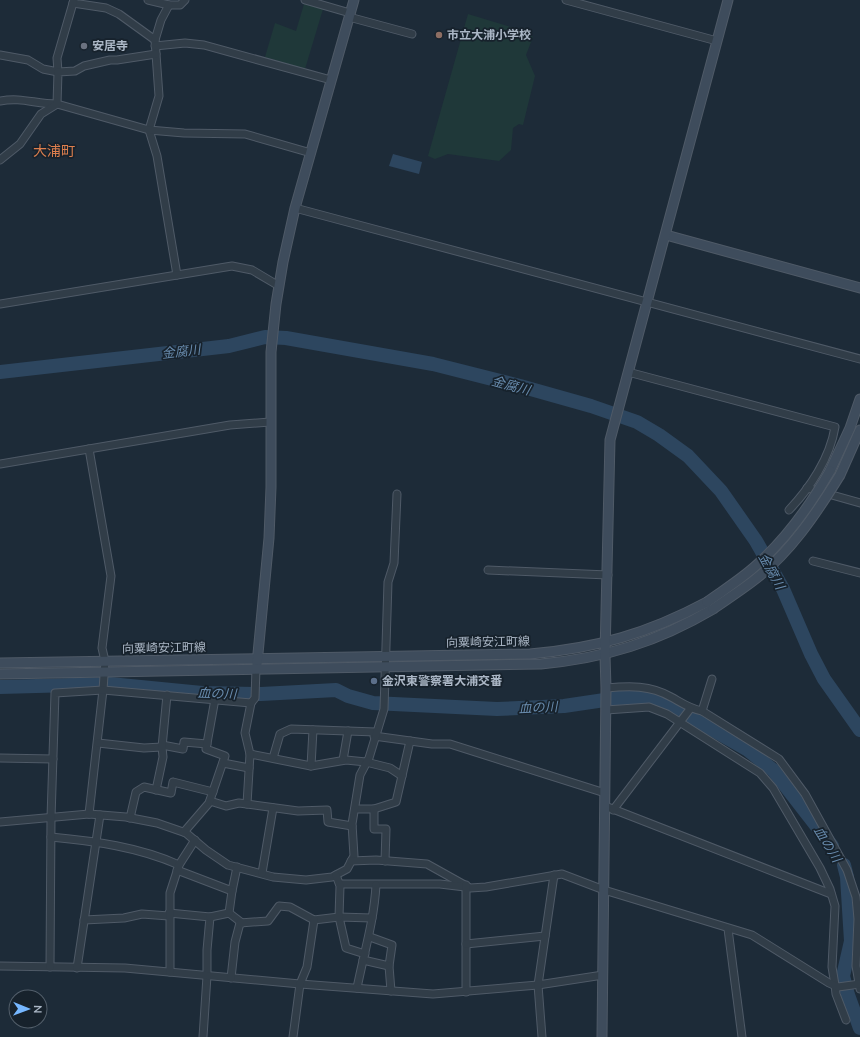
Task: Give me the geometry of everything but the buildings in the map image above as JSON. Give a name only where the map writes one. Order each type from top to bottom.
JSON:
[{"type":"street","points":[[148,0],[169,5],[180,5],[185,0]]},
{"type":"street","points":[[305,0],[412,34]]},
{"type":"street","points":[[247,804],[250,754],[246,733],[255,690],[269,538],[271,487],[271,352],[276,304],[296,208],[354,0]]},
{"type":"street","points":[[566,0],[716,41]]},
{"type":"street","points":[[602,1037],[604,890],[609,808],[605,793],[605,655],[610,440],[621,395],[666,236],[728,0]]},
{"type":"street","points":[[56,104],[58,72],[57,58],[74,2],[106,8],[119,14],[155,43],[185,43],[204,45],[331,80]]},
{"type":"street","points":[[169,5],[161,20],[155,43],[159,96],[149,130],[157,156],[177,275]]},
{"type":"street","points":[[0,54],[28,60],[43,69],[58,72],[75,71],[84,66],[110,60],[156,54]]},
{"type":"street","points":[[0,101],[25,99],[41,104],[56,104],[149,130],[191,133],[245,134],[311,153]]},
{"type":"street","points":[[0,160],[20,144],[41,114],[56,104]]},
{"type":"street","points":[[296,208],[860,358]]},
{"type":"street","points":[[666,236],[860,288]]},
{"type":"street","points":[[0,304],[232,266],[252,270],[279,286]]},
{"type":"street","points":[[628,372],[835,427],[833,439],[818,471],[807,488],[788,510]]},
{"type":"street","name":"向粟崎安江町線","points":[[0,663],[530,654],[586,648],[606,643],[681,616],[707,602],[760,562],[784,538],[814,498],[830,471],[850,428],[860,399]]},
{"type":"street","points":[[0,464],[230,426],[270,422]]},
{"type":"street","name":"向粟崎安江町線","points":[[0,674],[256,668],[541,664],[574,661],[605,655],[665,634],[713,609],[754,581],[779,558],[813,517],[840,475],[860,430]]},
{"type":"street","points":[[89,449],[111,576],[102,648],[105,661],[103,690],[89,814]]},
{"type":"street","points":[[807,488],[860,503]]},
{"type":"street","points":[[0,822],[89,814],[130,818],[158,823],[184,832],[228,865],[273,877],[306,880],[332,877],[347,869],[354,856],[352,826],[360,775],[366,762],[384,703],[388,582],[394,563],[397,494]]},
{"type":"street","points":[[813,561],[860,574]]},
{"type":"street","points":[[488,570],[608,575]]},
{"type":"street","points":[[702,711],[712,679]]},
{"type":"street","points":[[351,861],[385,861],[428,864],[470,888],[486,887],[562,874],[604,890],[728,929],[752,935],[836,986],[858,986],[856,966],[858,919],[856,897],[847,870],[805,794],[779,759],[702,711],[690,709],[670,696],[649,687],[630,686],[606,689]]},
{"type":"street","points":[[50,967],[51,818],[55,693],[103,690],[215,699],[253,700]]},
{"type":"street","points":[[156,790],[163,757],[162,746],[167,695]]},
{"type":"street","points":[[184,832],[210,801],[225,756],[206,749],[215,699]]},
{"type":"street","points":[[606,710],[649,707],[667,714],[760,773],[773,788],[820,868],[835,906],[832,967],[836,994],[846,1020]]},
{"type":"street","points":[[609,808],[681,723],[690,709]]},
{"type":"street","points":[[273,758],[280,734],[291,729],[348,731],[432,744],[450,744],[605,793]]},
{"type":"street","points":[[311,766],[313,730]]},
{"type":"street","points":[[343,760],[348,731]]},
{"type":"street","points":[[355,810],[374,809],[396,802],[410,741]]},
{"type":"street","points":[[98,743],[144,748],[162,746],[183,749],[184,742],[207,744]]},
{"type":"street","points":[[250,754],[311,766],[343,760],[366,762],[390,768],[402,776]]},
{"type":"street","points":[[0,758],[53,759]]},
{"type":"street","points":[[223,763],[249,768]]},
{"type":"street","points":[[130,818],[136,792],[144,787],[171,793],[173,782],[213,792]]},
{"type":"street","points":[[210,801],[226,806],[239,803],[298,811],[327,810],[328,822],[352,826]]},
{"type":"street","points":[[262,873],[273,808]]},
{"type":"street","points":[[609,808],[831,894]]},
{"type":"street","points":[[374,809],[374,829],[386,829],[385,861]]},
{"type":"street","points":[[77,968],[100,815]]},
{"type":"street","points":[[51,837],[96,841],[163,858],[178,868],[232,891]]},
{"type":"street","points":[[170,972],[170,893],[178,868],[195,840]]},
{"type":"street","points":[[229,913],[237,867]]},
{"type":"street","points":[[336,874],[340,884],[339,917],[346,948],[364,957],[389,966]]},
{"type":"street","points":[[542,1037],[538,985],[554,875]]},
{"type":"street","points":[[340,884],[376,885],[394,883],[466,886]]},
{"type":"street","points":[[357,988],[370,937],[372,918],[375,909],[376,885]]},
{"type":"street","points":[[466,886],[466,992]]},
{"type":"street","points":[[84,920],[124,918],[142,914],[210,917],[229,913],[242,923],[268,921],[279,906],[290,907],[314,920],[339,917],[372,918]]},
{"type":"street","points":[[203,1037],[207,976],[206,950],[210,917]]},
{"type":"street","points":[[293,1037],[300,984],[307,967],[314,920]]},
{"type":"street","points":[[231,978],[235,942],[240,923],[242,923]]},
{"type":"street","points":[[728,929],[742,1037]]},
{"type":"street","points":[[466,944],[545,936]]},
{"type":"street","points":[[370,937],[392,945],[389,966],[391,991]]},
{"type":"street","points":[[0,966],[124,968],[433,994],[538,985],[603,975]]},
{"type":"green space","points":[[304,4],[323,9],[305,69],[265,57],[275,23],[296,31]]},
{"type":"green space","points":[[468,14],[527,32],[533,37],[526,55],[535,76],[523,125],[519,124],[513,128],[511,150],[499,161],[448,154],[435,159],[428,156]]},
{"type":"water","points":[[393,154],[422,162],[419,174],[389,166]]},
{"type":"waterway","name":"金腐川","points":[[0,372],[229,346],[265,337],[286,338],[433,364],[591,406],[637,422],[659,435],[688,456],[721,491],[756,541],[783,589],[811,654],[824,679],[860,730]]},
{"type":"waterway","name":"血の川","points":[[0,687],[110,684],[202,693],[261,694],[336,690],[348,696],[373,703],[497,709],[564,706],[618,698],[650,697],[664,702],[748,750],[773,770],[832,846]]},
{"type":"waterway","name":"血の川","points":[[844,865],[847,877],[851,941],[843,976],[860,1028]]},
{"type":"place","name":"市立大浦小学校","points":[[439,35]]},
{"type":"place","name":"安居寺","points":[[84,46]]},
{"type":"place","name":"金沢東警察署大浦交番","points":[[374,681]]},
{"type":"district","name":"大浦町","points":[[54,151]]}]
